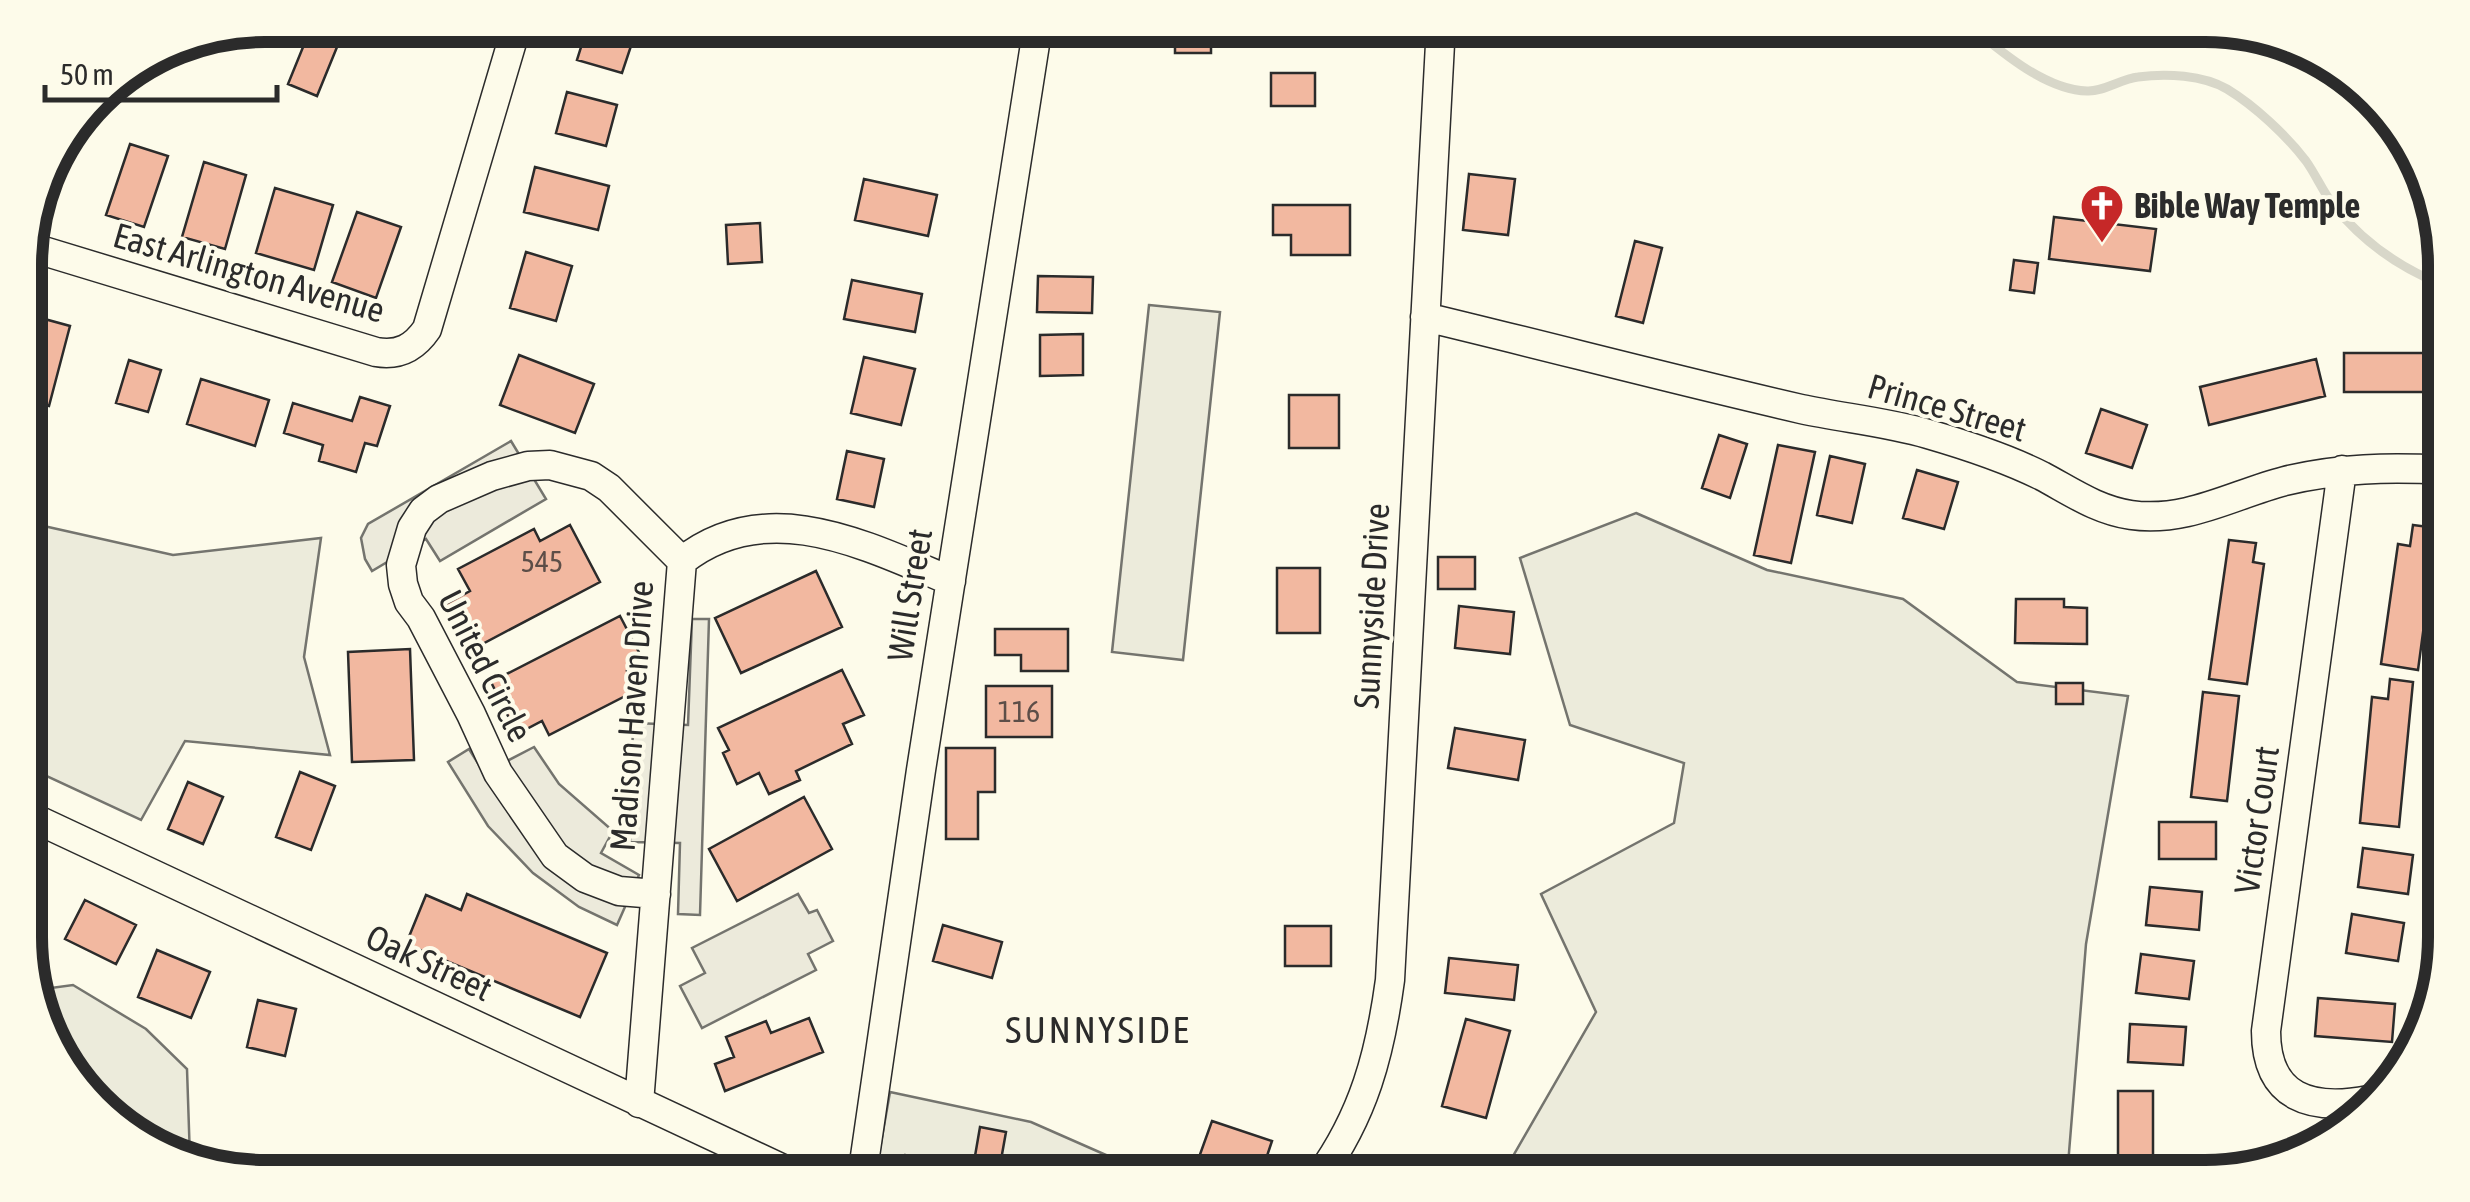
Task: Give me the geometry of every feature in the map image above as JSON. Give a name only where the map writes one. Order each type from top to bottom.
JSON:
[{"type":"street","name":"East Arlington Avenue","points":[[43,251],[376,352],[400,352],[420,340],[427,329],[512,42]]},
{"type":"street","name":"Will Street","points":[[865,1160],[1035,42]]},
{"type":"street","name":"Sunnyside Drive","points":[[1331,1159],[1363,1100],[1382,1041],[1390,980],[1440,42]]},
{"type":"street","name":"Prince Street","points":[[1425,317],[1803,409],[1922,432],[1980,450],[2040,475],[2075,497],[2133,516],[2193,512],[2281,482],[2342,470],[2428,470]]},
{"type":"street","name":"United Circle","points":[[656,894],[619,891],[602,885],[555,856],[498,773],[410,602],[401,565],[412,528],[439,498],[492,476],[528,466],[550,465],[581,472],[609,488],[682,561]]},
{"type":"street","name":"Victor Court","points":[[2342,470],[2266,1051],[2278,1078],[2300,1098],[2319,1105],[2352,1104]]},
{"type":"street","name":"Madison Haven Drive","points":[[639,1103],[682,561],[722,536],[776,526],[871,547],[950,581]]},
{"type":"street","name":"Oak Street","points":[[42,822],[762,1160]]},
{"type":"shaded area","points":[[1149,305],[1220,312],[1183,660],[1112,652]]},
{"type":"shaded area","points":[[511,441],[546,499],[440,561],[426,539],[372,571],[361,538],[368,524]]},
{"type":"shaded area","points":[[1636,513],[1767,570],[1903,599],[2017,682],[2128,696],[2086,944],[2068,1159],[1511,1159],[1596,1012],[1541,894],[1674,823],[1684,763],[1570,725],[1520,558]]},
{"type":"shaded area","points":[[43,526],[173,555],[321,538],[304,657],[330,755],[185,741],[141,820],[42,774]]},
{"type":"shaded area","points":[[692,619],[709,619],[700,915],[678,914],[680,843],[630,842],[633,723],[688,725]]},
{"type":"shaded area","points":[[534,747],[559,784],[613,831],[601,853],[639,875],[617,925],[579,907],[533,873],[488,826],[448,762],[469,749],[484,773]]},
{"type":"shaded area","points":[[798,894],[809,913],[817,910],[833,941],[808,954],[816,970],[702,1028],[680,986],[705,973],[692,948]]},
{"type":"shaded area","points":[[73,985],[146,1029],[187,1069],[190,1146],[142,1122],[108,1094],[72,1048],[49,988]]},
{"type":"shaded area","points":[[890,1092],[1031,1122],[1116,1160],[878,1160]]},
{"type":"building","points":[[305,42],[339,42],[317,96],[288,84]]},
{"type":"building","points":[[583,42],[632,42],[622,73],[577,60]]},
{"type":"building","points":[[1175,42],[1211,42],[1211,53],[1175,53]]},
{"type":"building","points":[[1271,73],[1315,73],[1315,106],[1271,106]]},
{"type":"building","points":[[567,92],[617,105],[606,146],[556,133]]},
{"type":"building","points":[[130,144],[168,156],[144,227],[106,215]]},
{"type":"building","points":[[204,162],[246,175],[225,249],[182,237]]},
{"type":"building","points":[[535,167],[609,186],[598,230],[524,212]]},
{"type":"building","points":[[1469,174],[1515,179],[1508,235],[1463,230]]},
{"type":"building","points":[[864,179],[937,195],[928,236],[855,220]]},
{"type":"building","points":[[275,188],[333,205],[314,270],[256,253]]},
{"type":"building","points":[[1273,205],[1350,205],[1350,255],[1291,255],[1291,235],[1273,235]]},
{"type":"building","points":[[357,212],[401,227],[376,298],[332,282]]},
{"type":"building","name":"Bible Way Temple","points":[[2054,217],[2156,229],[2150,271],[2049,259]]},
{"type":"building","points":[[760,223],[762,262],[728,264],[726,225]]},
{"type":"building","points":[[1635,241],[1662,248],[1643,323],[1616,316]]},
{"type":"building","points":[[526,252],[572,266],[556,321],[510,308]]},
{"type":"building","points":[[2014,260],[2038,263],[2034,293],[2010,290]]},
{"type":"building","points":[[1038,276],[1093,277],[1092,313],[1037,312]]},
{"type":"building","points":[[852,280],[922,294],[915,332],[844,319]]},
{"type":"building","points":[[43,319],[70,326],[49,406],[43,404]]},
{"type":"building","points":[[1083,334],[1083,375],[1040,376],[1040,335]]},
{"type":"building","points":[[2344,353],[2428,353],[2428,392],[2344,392]]},
{"type":"building","points":[[519,355],[594,384],[575,433],[500,405]]},
{"type":"building","points":[[864,357],[915,369],[901,425],[851,413]]},
{"type":"building","points":[[2316,359],[2325,396],[2209,425],[2200,387]]},
{"type":"building","points":[[129,360],[161,370],[148,412],[116,403]]},
{"type":"building","points":[[201,379],[269,400],[255,446],[187,424]]},
{"type":"building","points":[[1289,395],[1339,395],[1339,448],[1289,448]]},
{"type":"building","points":[[360,397],[390,406],[377,446],[365,443],[356,472],[319,461],[323,445],[284,433],[293,403],[352,421]]},
{"type":"building","points":[[2101,409],[2147,425],[2132,468],[2086,453]]},
{"type":"building","points":[[1719,435],[1747,444],[1730,498],[1702,488]]},
{"type":"building","points":[[1778,445],[1815,452],[1791,563],[1754,555]]},
{"type":"building","points":[[847,451],[884,459],[874,507],[837,499]]},
{"type":"building","points":[[1830,456],[1865,464],[1852,523],[1817,515]]},
{"type":"building","points":[[1917,470],[1958,482],[1944,529],[1903,518]]},
{"type":"building","points":[[570,525],[600,582],[471,650],[446,604],[470,591],[458,569],[534,529],[540,541]]},
{"type":"building","points":[[2413,525],[2428,527],[2428,595],[2418,670],[2381,664],[2398,544],[2410,546]]},
{"type":"building","points":[[2229,540],[2256,543],[2253,562],[2264,564],[2247,684],[2209,679]]},
{"type":"building","points":[[1438,557],[1475,557],[1475,589],[1438,589]]},
{"type":"building","points":[[1277,568],[1320,568],[1320,633],[1277,633]]},
{"type":"building","points":[[816,571],[842,627],[741,673],[715,618]]},
{"type":"building","points":[[2016,599],[2064,599],[2064,607],[2087,608],[2087,644],[2015,643]]},
{"type":"building","points":[[1459,606],[1514,612],[1510,654],[1455,648]]},
{"type":"building","points":[[620,616],[644,662],[627,671],[637,690],[549,735],[542,721],[517,734],[491,682]]},
{"type":"building","points":[[995,629],[1068,629],[1068,671],[1021,671],[1021,655],[995,655]]},
{"type":"building","points":[[410,649],[414,760],[352,762],[348,652]]},
{"type":"building","points":[[842,670],[864,715],[843,724],[852,744],[796,771],[800,780],[769,794],[759,773],[737,784],[723,753],[729,750],[718,728]]},
{"type":"building","points":[[2390,679],[2413,682],[2399,827],[2360,823],[2372,697],[2388,699]]},
{"type":"building","points":[[2056,683],[2083,683],[2083,704],[2056,704]]},
{"type":"building","points":[[986,686],[1052,686],[1052,737],[986,737]]},
{"type":"building","points":[[2203,692],[2239,696],[2227,801],[2191,797]]},
{"type":"building","points":[[1455,728],[1525,740],[1518,780],[1448,768]]},
{"type":"building","points":[[946,748],[995,748],[995,792],[978,792],[978,839],[946,839]]},
{"type":"building","points":[[300,772],[335,786],[311,850],[276,837]]},
{"type":"building","points":[[188,782],[223,797],[203,844],[168,829]]},
{"type":"building","points":[[804,797],[832,849],[737,901],[709,849]]},
{"type":"building","points":[[2159,822],[2216,822],[2216,859],[2159,859]]},
{"type":"building","points":[[2363,848],[2413,855],[2408,894],[2358,887]]},
{"type":"building","points":[[2150,887],[2202,892],[2199,930],[2146,925]]},
{"type":"building","points":[[467,894],[607,953],[580,1017],[406,944],[426,895],[461,910]]},
{"type":"building","points":[[85,900],[136,925],[116,964],[65,939]]},
{"type":"building","points":[[2352,914],[2404,923],[2398,961],[2346,953]]},
{"type":"building","points":[[943,925],[1002,942],[992,978],[933,961]]},
{"type":"building","points":[[1285,926],[1331,926],[1331,966],[1285,966]]},
{"type":"building","points":[[157,950],[210,972],[191,1018],[138,997]]},
{"type":"building","points":[[2141,954],[2194,961],[2189,999],[2136,993]]},
{"type":"building","points":[[1449,958],[1518,965],[1514,1000],[1445,993]]},
{"type":"building","points":[[2318,998],[2395,1004],[2392,1042],[2315,1036]]},
{"type":"building","points":[[258,1000],[296,1009],[285,1056],[247,1047]]},
{"type":"building","points":[[809,1018],[823,1052],[725,1091],[715,1064],[734,1057],[726,1037],[766,1021],[771,1033]]},
{"type":"building","points":[[1466,1019],[1510,1031],[1486,1118],[1442,1106]]},
{"type":"building","points":[[2130,1024],[2186,1027],[2183,1065],[2128,1062]]},
{"type":"building","points":[[2118,1091],[2153,1091],[2153,1159],[2118,1159]]},
{"type":"building","points":[[1212,1121],[1272,1141],[1266,1159],[1198,1160]]},
{"type":"building","points":[[980,1127],[1006,1132],[1001,1160],[975,1156]]},
{"type":"waterway","points":[[1989,42],[2039,76],[2071,89],[2093,91],[2132,78],[2160,75],[2196,78],[2227,89],[2289,141],[2334,206],[2357,231],[2397,262],[2428,278]]},
{"type":"place","name":"Bible Way Temple","points":[[2102,244]]},
{"type":"district","name":"SUNNYSIDE","points":[[1098,1030]]}]
